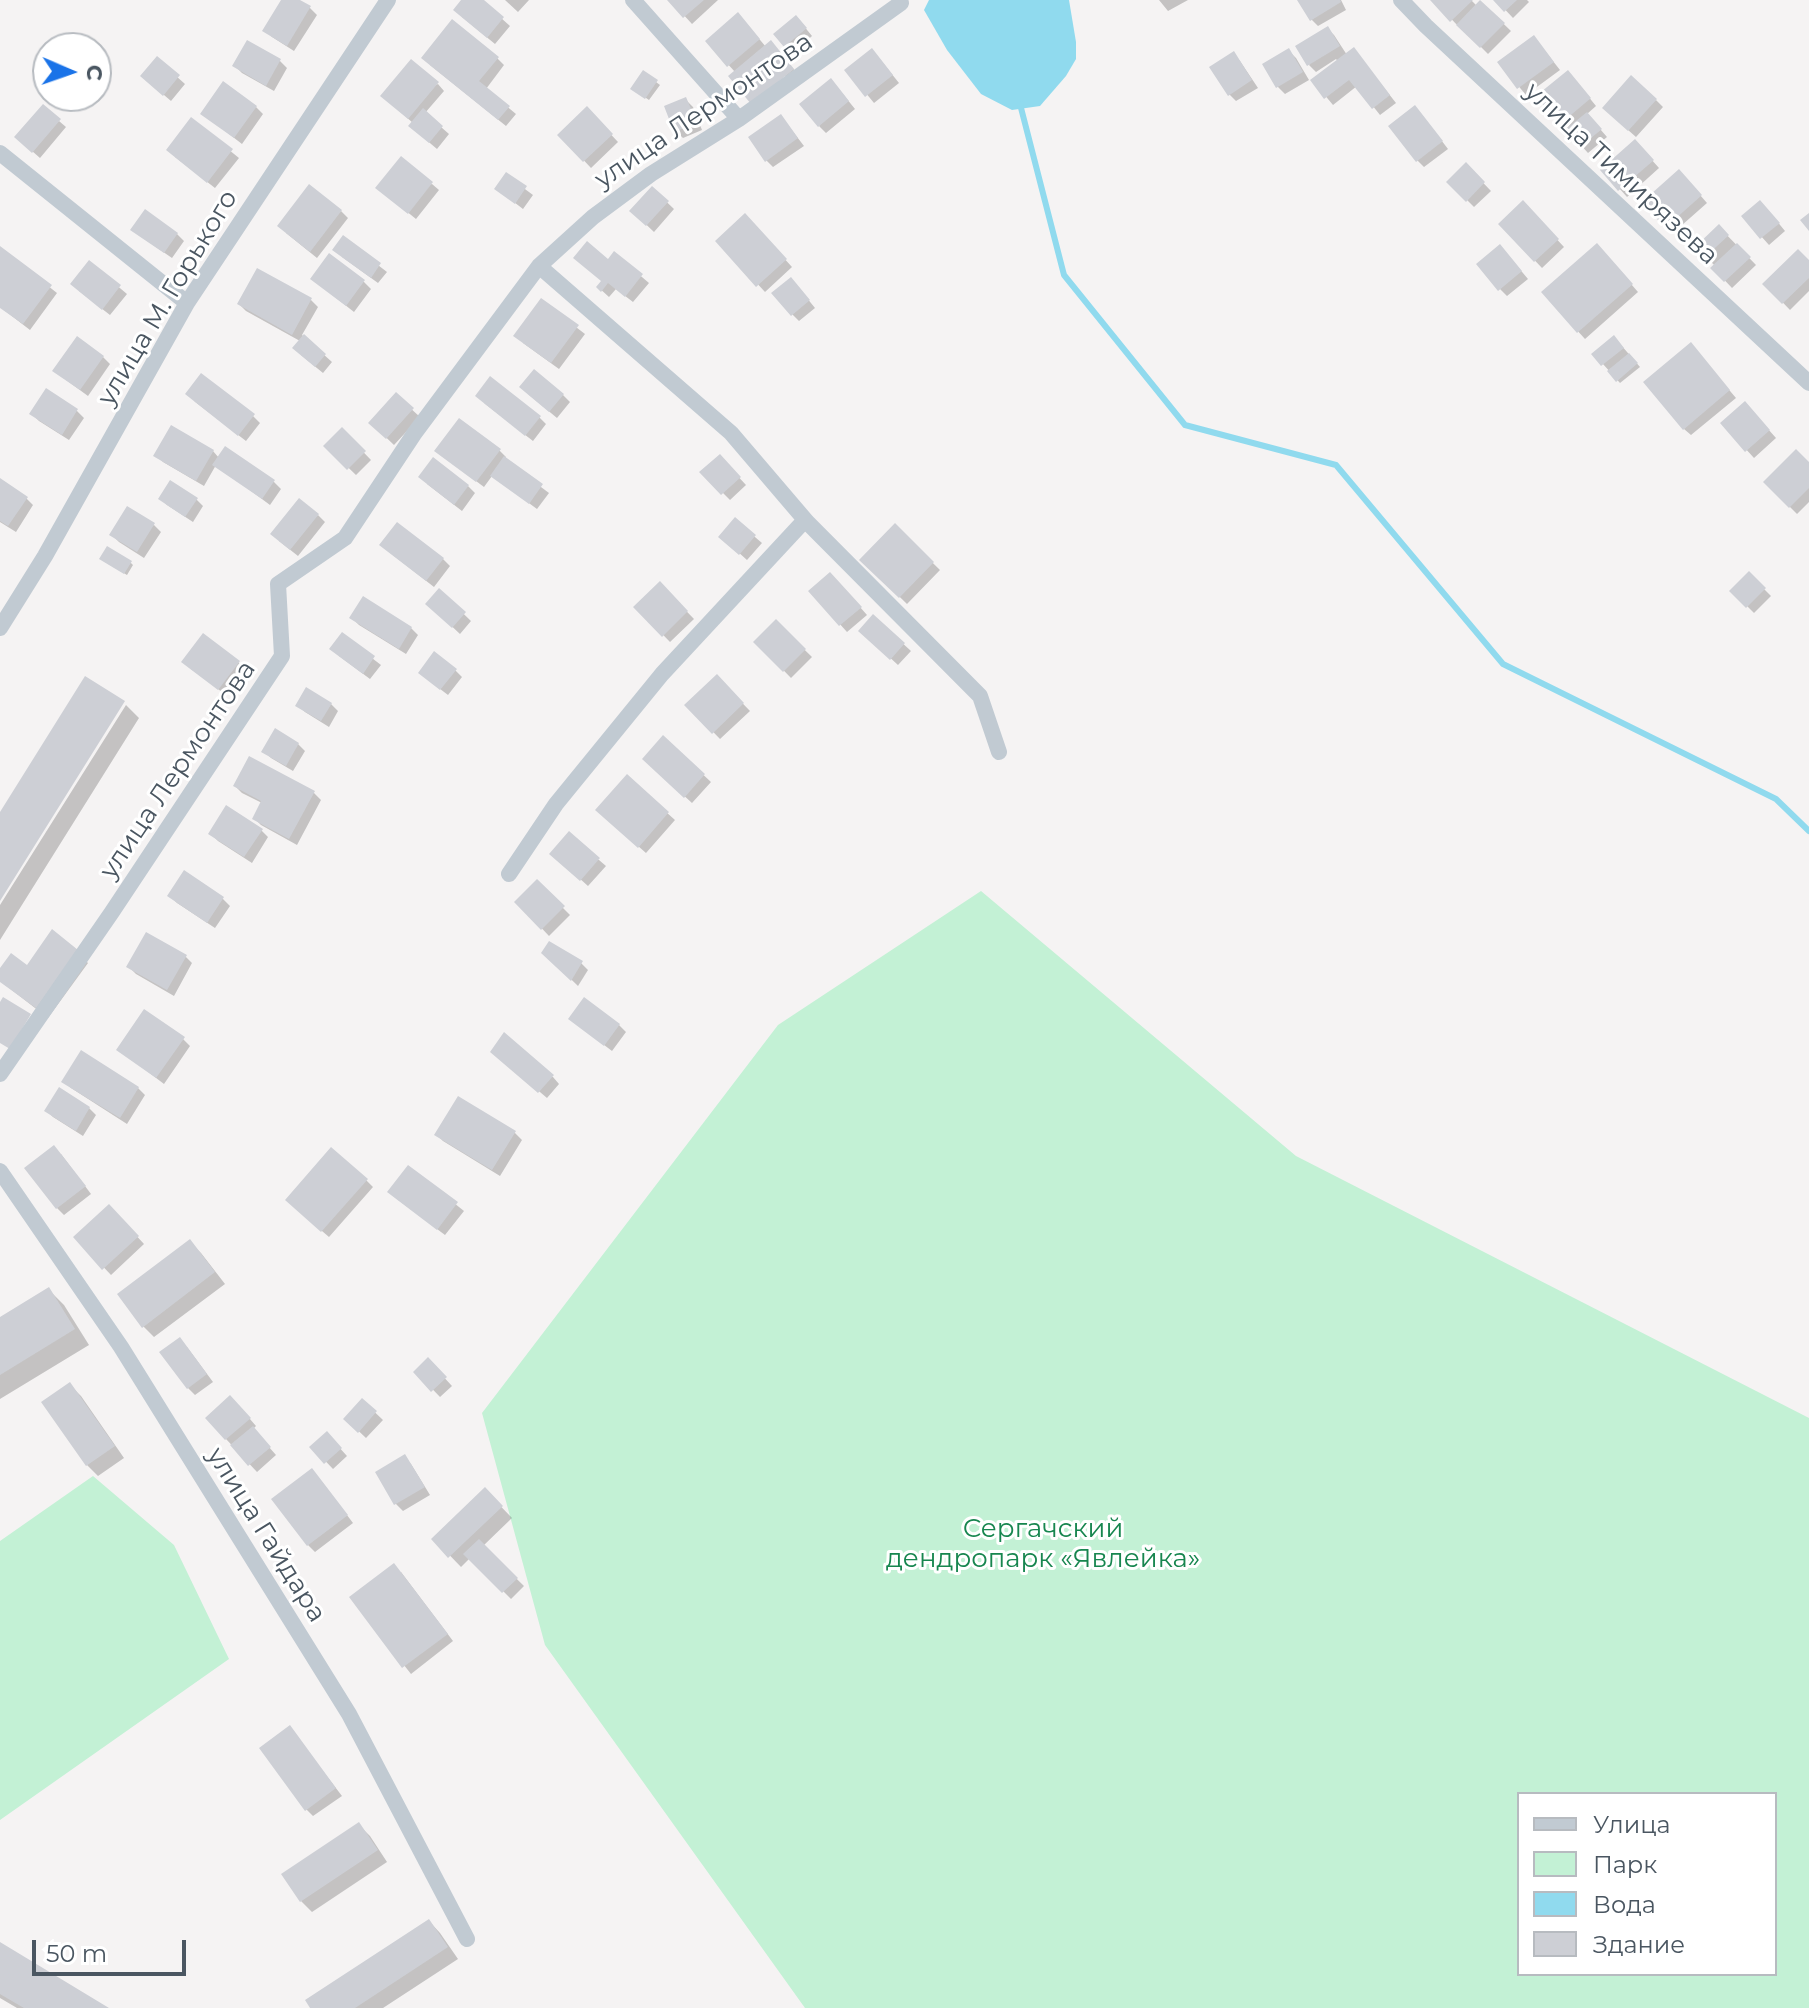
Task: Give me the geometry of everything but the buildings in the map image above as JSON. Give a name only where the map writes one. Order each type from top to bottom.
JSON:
[{"type":"street","name":"улица М. Горького","points":[[0,628],[45,556],[187,303],[388,0]]},
{"type":"street","points":[[633,0],[739,119]]},
{"type":"street","name":"улица Тимирязева","points":[[1401,0],[1809,383]]},
{"type":"street","name":"улица Лермонтова","points":[[0,1074],[129,888],[282,656],[278,584],[345,538],[414,434],[539,266],[593,217],[640,182],[739,119],[901,3]]},
{"type":"street","points":[[0,153],[187,303]]},
{"type":"street","points":[[539,266],[731,433],[805,520],[980,696],[999,752]]},
{"type":"street","points":[[509,874],[556,804],[662,674],[805,520]]},
{"type":"street","name":"улица Гайдара","points":[[0,1171],[121,1347],[349,1714],[467,1939]]},
{"type":"green space","name":"Сергачский дендропарк «Явлейка»","points":[[981,891],[1296,1156],[1809,1418],[1809,2008],[805,2008],[545,1645],[482,1413],[778,1025]]},
{"type":"green space","points":[[93,1476],[174,1545],[229,1659],[0,1820],[0,1541]]},
{"type":"water","points":[[929,0],[1069,0],[1076,59],[1040,106],[1012,110],[981,94],[947,50],[924,10]]},
{"type":"waterway","points":[[1020,104],[1064,275],[1185,425],[1336,465],[1503,664],[1776,799],[1809,831]]}]
